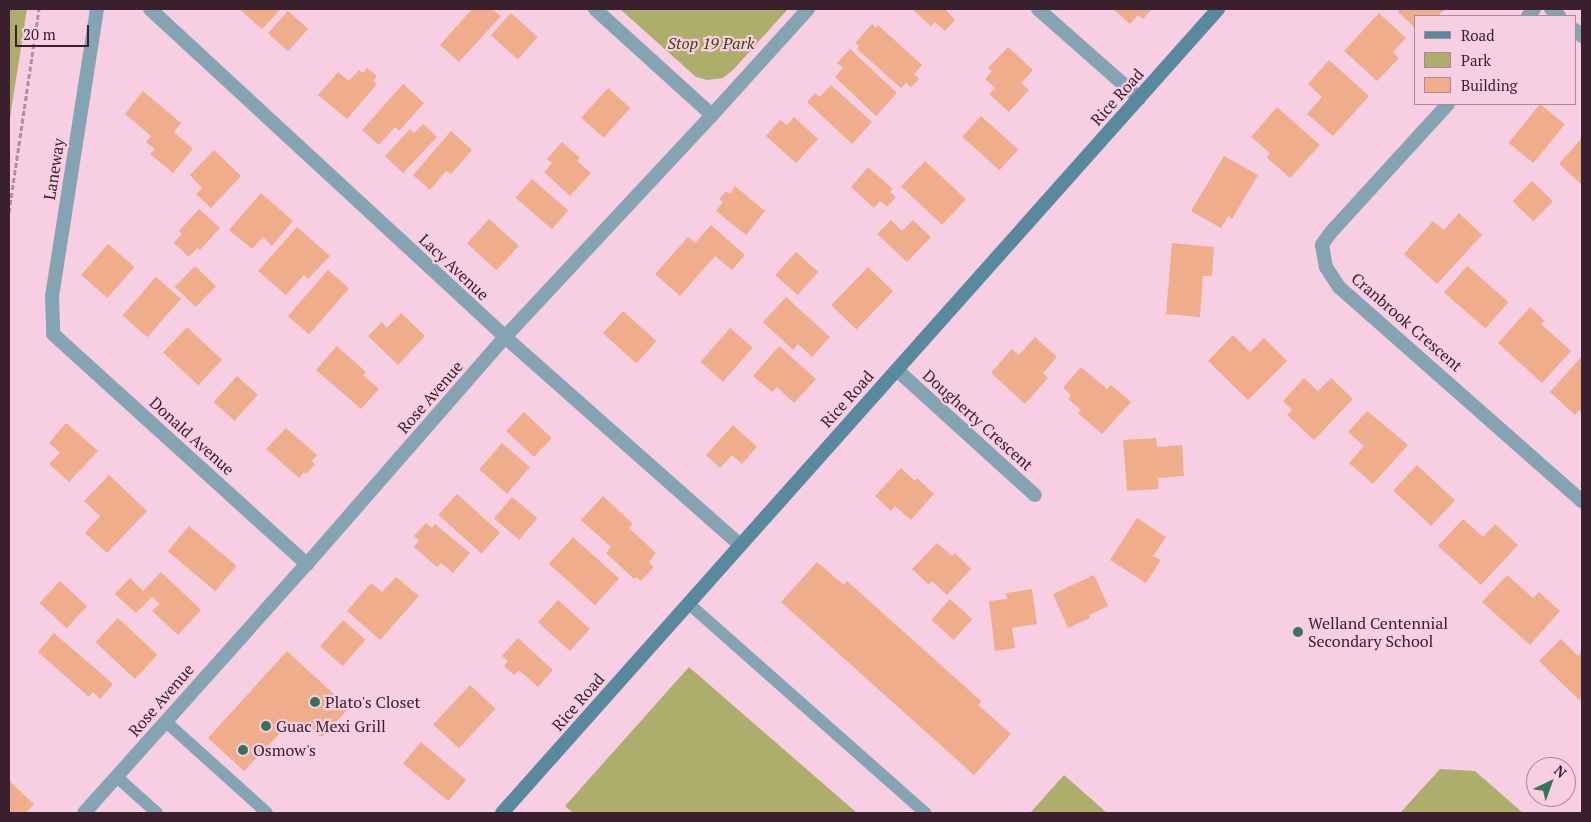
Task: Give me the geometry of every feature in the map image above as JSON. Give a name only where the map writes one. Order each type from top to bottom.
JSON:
[{"type":"main road","name":"Rice Road","points":[[502,813],[1218,9]]},
{"type":"street","name":"Laneway","points":[[53,334],[52,296],[97,9]]},
{"type":"street","name":"Lacy Avenue","points":[[150,9],[505,337],[740,545]]},
{"type":"street","points":[[595,9],[712,115]]},
{"type":"street","name":"Rose Avenue","points":[[84,813],[118,778],[164,721],[307,564],[505,337],[808,9]]},
{"type":"street","points":[[1038,9],[1140,98]]},
{"type":"street","name":"Cranbrook Crescent","points":[[1447,105],[1331,232],[1322,245],[1326,266],[1339,286],[1582,501]]},
{"type":"street","name":"Donald Avenue","points":[[53,334],[307,564]]},
{"type":"street","name":"Dougherty Crescent","points":[[897,370],[1035,496]]},
{"type":"lane","points":[[688,603],[925,813]]},
{"type":"lane","points":[[164,721],[267,813]]},
{"type":"lane","points":[[118,778],[157,813]]},
{"type":"path","points":[[9,212],[39,9]]},
{"type":"green space","points":[[9,9],[27,9],[9,124]]},
{"type":"green space","name":"Stop 19 Park","points":[[620,9],[788,9],[733,70],[723,78],[707,80],[696,77]]},
{"type":"green space","points":[[689,667],[857,813],[573,813],[565,806]]},
{"type":"green space","points":[[1440,769],[1475,771],[1523,813],[1400,813]]},
{"type":"green space","points":[[1064,775],[1107,813],[1030,813]]},
{"type":"building","points":[[239,9],[281,9],[262,29]]},
{"type":"building","points":[[472,9],[492,9],[501,16],[459,62],[440,45]]},
{"type":"building","points":[[912,9],[945,9],[955,20],[945,31],[935,22],[931,26]]},
{"type":"building","points":[[1113,9],[1152,9],[1143,19],[1138,15],[1130,24]]},
{"type":"building","points":[[1400,9],[1445,9],[1439,15],[1414,15],[1414,27],[1398,12]]},
{"type":"building","points":[[288,11],[308,29],[288,51],[268,33]]},
{"type":"building","points":[[511,13],[538,37],[518,59],[491,35]]},
{"type":"building","points":[[1379,13],[1406,38],[1393,52],[1399,58],[1377,81],[1344,51]]},
{"type":"building","points":[[872,24],[876,28],[878,25],[922,65],[914,74],[919,79],[911,87],[906,83],[901,88],[857,49],[859,46],[855,43]]},
{"type":"building","points":[[1008,47],[1033,70],[1021,83],[1029,90],[1009,112],[989,94],[995,88],[985,79],[992,71],[988,68]]},
{"type":"building","points":[[850,49],[897,93],[876,116],[835,77],[843,68],[837,63]]},
{"type":"building","points":[[1329,60],[1369,96],[1333,136],[1307,114],[1322,97],[1308,84]]},
{"type":"building","points":[[367,68],[377,76],[373,81],[377,84],[347,119],[318,95],[338,72],[349,81],[359,70],[363,73]]},
{"type":"building","points":[[403,84],[424,103],[399,131],[395,127],[379,145],[362,130]]},
{"type":"building","points":[[831,85],[872,122],[852,144],[807,102],[815,93],[820,97]]},
{"type":"building","points":[[608,88],[630,108],[604,138],[581,118]]},
{"type":"building","points":[[143,91],[181,123],[174,132],[193,149],[173,173],[150,154],[155,149],[146,142],[151,136],[125,114]]},
{"type":"building","points":[[1539,105],[1541,105],[1565,124],[1533,163],[1509,143]]},
{"type":"building","points":[[1277,107],[1320,145],[1290,178],[1267,158],[1270,153],[1251,137]]},
{"type":"building","points":[[981,116],[1018,149],[999,170],[962,137]]},
{"type":"building","points":[[794,117],[818,139],[796,163],[766,136],[780,120],[787,125]]},
{"type":"building","points":[[423,124],[437,137],[403,173],[385,156],[410,129],[414,133]]},
{"type":"building","points":[[451,131],[472,150],[451,174],[446,171],[430,190],[413,175]]},
{"type":"building","points":[[1582,140],[1582,185],[1559,164]]},
{"type":"building","points":[[562,142],[580,158],[577,161],[591,173],[570,196],[544,172],[552,163],[547,159]]},
{"type":"building","points":[[214,150],[241,176],[211,208],[196,194],[202,188],[190,175]]},
{"type":"building","points":[[1224,156],[1258,175],[1232,219],[1228,216],[1221,228],[1191,211]]},
{"type":"building","points":[[925,161],[966,199],[942,225],[901,187]]},
{"type":"building","points":[[868,167],[893,189],[890,192],[896,197],[887,207],[880,201],[874,208],[851,187]]},
{"type":"building","points":[[532,179],[568,210],[552,229],[516,198]]},
{"type":"building","points":[[1532,181],[1553,201],[1533,221],[1513,201]]},
{"type":"building","points":[[735,186],[765,211],[746,235],[716,211],[723,202],[719,199],[726,191],[730,194]]},
{"type":"building","points":[[261,193],[293,221],[272,246],[263,237],[252,249],[229,230]]},
{"type":"building","points":[[199,209],[220,228],[200,250],[197,248],[189,257],[174,243],[182,234],[179,231]]},
{"type":"building","points":[[1459,213],[1482,235],[1437,284],[1404,254],[1433,221],[1444,230]]},
{"type":"building","points":[[489,219],[519,246],[497,270],[467,244]]},
{"type":"building","points":[[891,220],[902,231],[913,220],[931,237],[907,262],[877,234]]},
{"type":"building","points":[[711,225],[745,255],[732,270],[715,256],[680,296],[655,274],[688,237],[695,243]]},
{"type":"building","points":[[297,227],[330,256],[308,279],[304,275],[286,295],[258,271]]},
{"type":"building","points":[[1172,243],[1214,247],[1212,276],[1203,276],[1200,317],[1166,314]]},
{"type":"building","points":[[108,244],[134,267],[108,298],[81,275]]},
{"type":"building","points":[[796,252],[818,272],[798,295],[775,275]]},
{"type":"building","points":[[195,266],[216,286],[196,307],[175,287]]},
{"type":"building","points":[[1467,266],[1509,302],[1486,328],[1444,292]]},
{"type":"building","points":[[868,267],[893,291],[856,329],[831,305]]},
{"type":"building","points":[[328,270],[349,288],[309,334],[288,316]]},
{"type":"building","points":[[156,277],[181,299],[147,337],[123,315]]},
{"type":"building","points":[[786,297],[830,337],[812,357],[798,344],[793,350],[763,322]]},
{"type":"building","points":[[1530,307],[1545,321],[1541,324],[1571,351],[1542,383],[1498,343]]},
{"type":"building","points":[[623,311],[656,341],[636,363],[603,333]]},
{"type":"building","points":[[401,313],[425,336],[398,365],[368,336],[382,322],[387,328]]},
{"type":"building","points":[[187,327],[222,360],[198,385],[163,353]]},
{"type":"building","points":[[730,328],[753,348],[723,382],[700,362]]},
{"type":"building","points":[[1233,335],[1250,352],[1264,338],[1287,361],[1248,400],[1208,361]]},
{"type":"building","points":[[1035,337],[1057,357],[1043,373],[1048,378],[1025,404],[991,373],[1012,349],[1019,355]]},
{"type":"building","points":[[337,346],[366,372],[363,375],[379,389],[361,409],[316,370]]},
{"type":"building","points":[[779,346],[816,379],[794,403],[777,387],[772,392],[753,376]]},
{"type":"building","points":[[1582,356],[1582,413],[1579,410],[1575,415],[1550,392]]},
{"type":"building","points":[[1081,367],[1107,389],[1111,385],[1131,402],[1102,434],[1078,413],[1081,410],[1068,399],[1071,395],[1063,388]]},
{"type":"building","points":[[237,376],[258,395],[234,421],[214,402]]},
{"type":"building","points":[[1304,378],[1318,391],[1331,378],[1353,399],[1314,440],[1287,415],[1292,410],[1283,401]]},
{"type":"building","points":[[1367,411],[1408,445],[1373,484],[1349,463],[1364,446],[1348,432]]},
{"type":"building","points":[[524,412],[552,438],[534,457],[506,431]]},
{"type":"building","points":[[66,423],[98,451],[69,482],[49,464],[60,453],[49,443]]},
{"type":"building","points":[[733,425],[757,447],[742,464],[732,455],[720,468],[706,455]]},
{"type":"building","points":[[286,428],[317,455],[312,461],[315,464],[306,474],[304,472],[299,478],[266,449]]},
{"type":"building","points":[[1156,438],[1157,447],[1182,445],[1184,476],[1158,478],[1158,489],[1127,491],[1123,440]]},
{"type":"building","points":[[502,443],[530,467],[507,494],[479,469]]},
{"type":"building","points":[[1417,465],[1455,500],[1431,526],[1393,491]]},
{"type":"building","points":[[901,468],[915,481],[917,478],[934,494],[911,520],[895,506],[891,511],[875,496]]},
{"type":"building","points":[[109,475],[147,511],[107,553],[85,533],[100,516],[84,501]]},
{"type":"building","points":[[457,494],[500,533],[481,554],[438,515]]},
{"type":"building","points":[[603,496],[633,524],[629,528],[656,553],[649,562],[654,567],[641,581],[636,577],[634,579],[606,553],[611,547],[581,520]]},
{"type":"building","points":[[512,497],[537,518],[519,540],[494,518]]},
{"type":"building","points":[[1137,518],[1166,537],[1153,556],[1161,560],[1146,583],[1110,560]]},
{"type":"building","points":[[1463,519],[1483,537],[1495,524],[1518,545],[1481,585],[1438,546]]},
{"type":"building","points":[[426,523],[432,528],[435,524],[470,553],[453,573],[441,563],[437,567],[414,547],[419,540],[414,536]]},
{"type":"building","points":[[189,526],[236,566],[215,591],[168,551]]},
{"type":"building","points":[[573,537],[619,578],[595,605],[549,564]]},
{"type":"building","points":[[937,543],[952,556],[955,553],[971,569],[947,595],[932,581],[929,585],[912,569]]},
{"type":"building","points":[[817,562],[844,585],[847,581],[981,701],[978,705],[1011,734],[974,775],[781,602]]},
{"type":"building","points":[[161,572],[201,610],[178,635],[152,611],[160,604],[152,597],[136,613],[115,594],[130,578],[143,591]]},
{"type":"building","points":[[1094,575],[1108,606],[1089,615],[1090,618],[1068,628],[1053,594]]},
{"type":"building","points":[[1507,575],[1533,598],[1539,592],[1560,611],[1530,645],[1482,602]]},
{"type":"building","points":[[396,577],[419,596],[380,640],[347,611],[371,583],[382,592]]},
{"type":"building","points":[[60,581],[87,606],[67,628],[40,603]]},
{"type":"building","points":[[1032,589],[1037,624],[1012,628],[1015,648],[995,651],[989,601],[1007,599],[1006,593]]},
{"type":"building","points":[[950,599],[972,619],[954,640],[931,620]]},
{"type":"building","points":[[558,600],[590,629],[570,651],[538,622]]},
{"type":"building","points":[[118,618],[157,655],[135,679],[95,642]]},
{"type":"building","points":[[343,620],[366,640],[343,666],[320,646]]},
{"type":"building","points":[[54,633],[113,684],[100,699],[93,692],[89,697],[38,652]]},
{"type":"building","points":[[518,638],[553,670],[538,687],[519,670],[514,675],[504,666],[508,661],[502,656]]},
{"type":"building","points":[[1561,639],[1578,656],[1582,652],[1582,697],[1579,700],[1539,661]]},
{"type":"building","points":[[287,651],[349,708],[322,737],[303,723],[289,724],[244,771],[208,738]]},
{"type":"building","points":[[470,685],[496,709],[459,748],[433,724]]},
{"type":"building","points":[[421,742],[466,780],[448,801],[403,763]]},
{"type":"building","points":[[9,781],[34,804],[26,813],[9,813]]},
{"type":"place","name":"Welland Centennial Secondary School","points":[[1298,632]]},
{"type":"place","name":"Plato's Closet","points":[[315,702]]},
{"type":"place","name":"Guac Mexi Grill","points":[[266,726]]},
{"type":"place","name":"Osmow's","points":[[243,750]]}]
